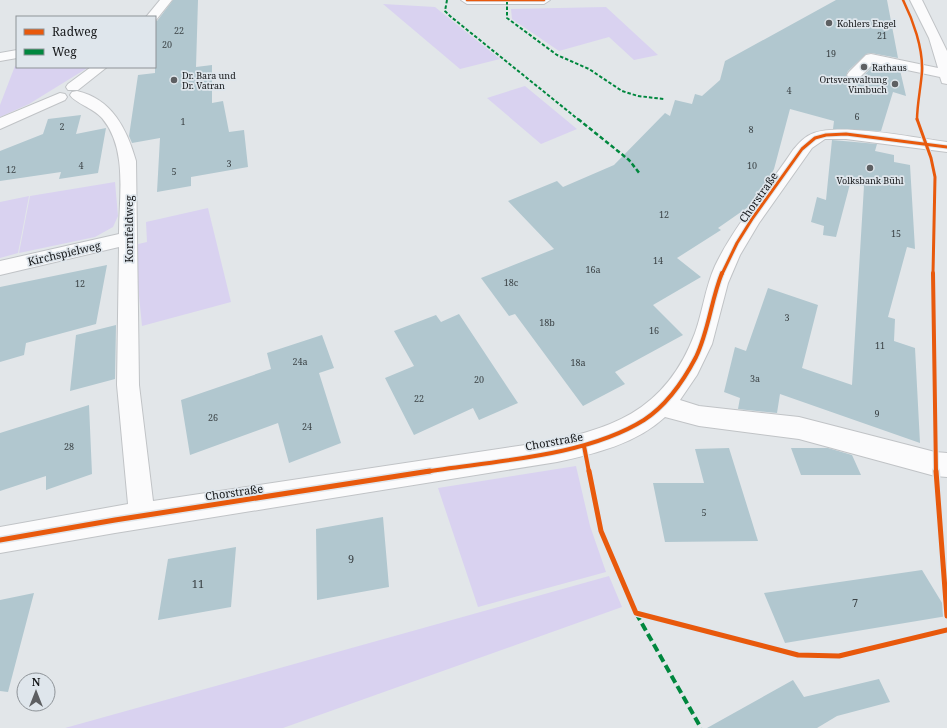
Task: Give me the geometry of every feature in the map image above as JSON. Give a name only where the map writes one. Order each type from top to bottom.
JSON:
[{"type":"street","points":[[153,16],[166,0]]},
{"type":"street","points":[[467,0],[544,0]]},
{"type":"street","points":[[854,75],[871,58],[947,77],[940,48],[931,25],[916,0]]},
{"type":"street","points":[[0,57],[16,54]]},
{"type":"street","points":[[0,124],[70,93],[99,68]]},
{"type":"street","name":"Kornfeldweg","points":[[70,93],[93,101],[103,109],[120,132],[128,160],[128,385],[142,514]]},
{"type":"street","name":"Chorstraße","points":[[0,540],[142,514],[395,478],[584,446],[625,430],[645,419],[660,405],[689,372],[706,333],[727,262],[765,200],[805,146],[815,138],[829,134],[846,134],[947,147]]},
{"type":"street","name":"Kirchspielweg","points":[[0,268],[128,238]]},
{"type":"street","points":[[660,405],[699,416],[799,428],[935,464],[947,465]]},
{"type":"shaded area","points":[[383,4],[435,7],[500,59],[460,69]]},
{"type":"shaded area","points":[[606,7],[658,55],[634,60],[609,37],[559,51],[512,19],[511,9]]},
{"type":"shaded area","points":[[15,66],[16,68],[87,68],[29,104],[0,117],[0,105]]},
{"type":"shaded area","points":[[525,86],[577,129],[541,144],[487,98]]},
{"type":"shaded area","points":[[115,182],[118,216],[113,227],[95,237],[19,253],[30,196]]},
{"type":"shaded area","points":[[29,196],[18,253],[0,258],[0,202]]},
{"type":"shaded area","points":[[208,208],[231,302],[142,326],[134,245],[147,242],[146,222]]},
{"type":"shaded area","points":[[576,466],[590,526],[606,572],[478,607],[438,488]]},
{"type":"shaded area","points":[[609,576],[622,607],[283,728],[65,728]]},
{"type":"building","points":[[173,0],[198,0],[196,67],[212,65],[212,103],[223,101],[229,132],[244,130],[248,167],[191,177],[191,186],[157,192],[160,138],[132,143],[129,136],[138,75],[155,73],[157,21]]},
{"type":"building","points":[[836,0],[887,0],[898,58],[871,53],[866,54],[848,71],[846,76],[849,80],[859,80],[874,65],[900,70],[906,96],[893,92],[881,131],[833,129],[834,121],[790,109],[774,169],[765,186],[751,205],[718,228],[721,230],[677,258],[701,277],[653,305],[683,335],[615,372],[625,384],[583,406],[515,314],[509,316],[481,278],[554,249],[508,201],[557,181],[563,187],[614,165],[665,113],[670,116],[675,100],[692,104],[695,94],[702,96],[720,80],[725,61]]},
{"type":"building","points":[[81,115],[76,134],[106,128],[98,173],[59,179],[61,172],[0,181],[0,151],[43,134],[48,119]]},
{"type":"building","points":[[832,140],[877,144],[875,151],[894,155],[894,162],[910,165],[915,249],[907,247],[888,317],[895,319],[894,341],[915,348],[920,443],[780,394],[777,413],[738,409],[740,398],[724,392],[735,347],[746,351],[768,288],[818,305],[802,368],[852,385],[864,186],[850,184],[836,237],[823,235],[824,226],[811,222],[817,197],[826,200]]},
{"type":"building","points":[[107,265],[96,324],[26,343],[24,355],[0,362],[0,287]]},
{"type":"building","points":[[459,314],[518,403],[479,420],[473,408],[414,435],[385,378],[414,366],[394,331],[436,315],[441,322]]},
{"type":"building","points":[[116,325],[115,379],[70,391],[76,335]]},
{"type":"building","points":[[322,335],[334,368],[319,373],[341,443],[289,463],[278,423],[190,455],[181,400],[271,369],[267,353]]},
{"type":"building","points":[[89,405],[92,474],[46,490],[46,476],[0,491],[0,433]]},
{"type":"building","points":[[729,448],[758,541],[665,542],[653,483],[704,483],[695,449]]},
{"type":"building","points":[[791,448],[828,448],[852,455],[861,475],[801,475]]},
{"type":"building","points":[[383,517],[389,587],[317,600],[316,529]]},
{"type":"building","points":[[236,547],[231,607],[158,620],[168,559]]},
{"type":"building","points":[[922,570],[947,611],[947,616],[785,643],[764,593]]},
{"type":"building","points":[[34,593],[8,692],[0,691],[0,600]]},
{"type":"building","points":[[879,679],[890,702],[837,716],[817,728],[707,728],[793,680],[804,697]]},
{"type":"marked path","points":[[447,0],[445,11],[450,16],[629,160],[640,174]]},
{"type":"marked path","points":[[507,1],[507,18],[557,55],[589,69],[622,91],[638,96],[664,99]]},
{"type":"marked path","points":[[636,613],[701,728]]},
{"type":"cycle path","points":[[467,0],[544,0]]},
{"type":"cycle path","points":[[903,0],[910,14],[920,52],[922,69],[917,119],[931,158],[935,177],[933,303],[935,464],[947,616]]},
{"type":"cycle path","points":[[0,540],[57,529],[532,456],[581,446],[605,439],[626,430],[645,419],[665,401],[682,380],[696,356],[706,332],[718,283],[730,255],[752,219],[806,144],[822,135],[846,134],[947,147]]},
{"type":"cycle path","points":[[584,446],[601,531],[636,613],[798,655],[839,656],[947,630]]},
{"type":"place","name":"Kohlers Engel","points":[[829,23]]},
{"type":"place","name":"Rathaus","points":[[864,67]]},
{"type":"place","name":"Dr. Bara und Dr. Vatran","points":[[174,80]]},
{"type":"place","name":"Ortsverwaltung Vimbuch","points":[[895,84]]},
{"type":"place","name":"Volksbank Bühl","points":[[870,168]]}]
